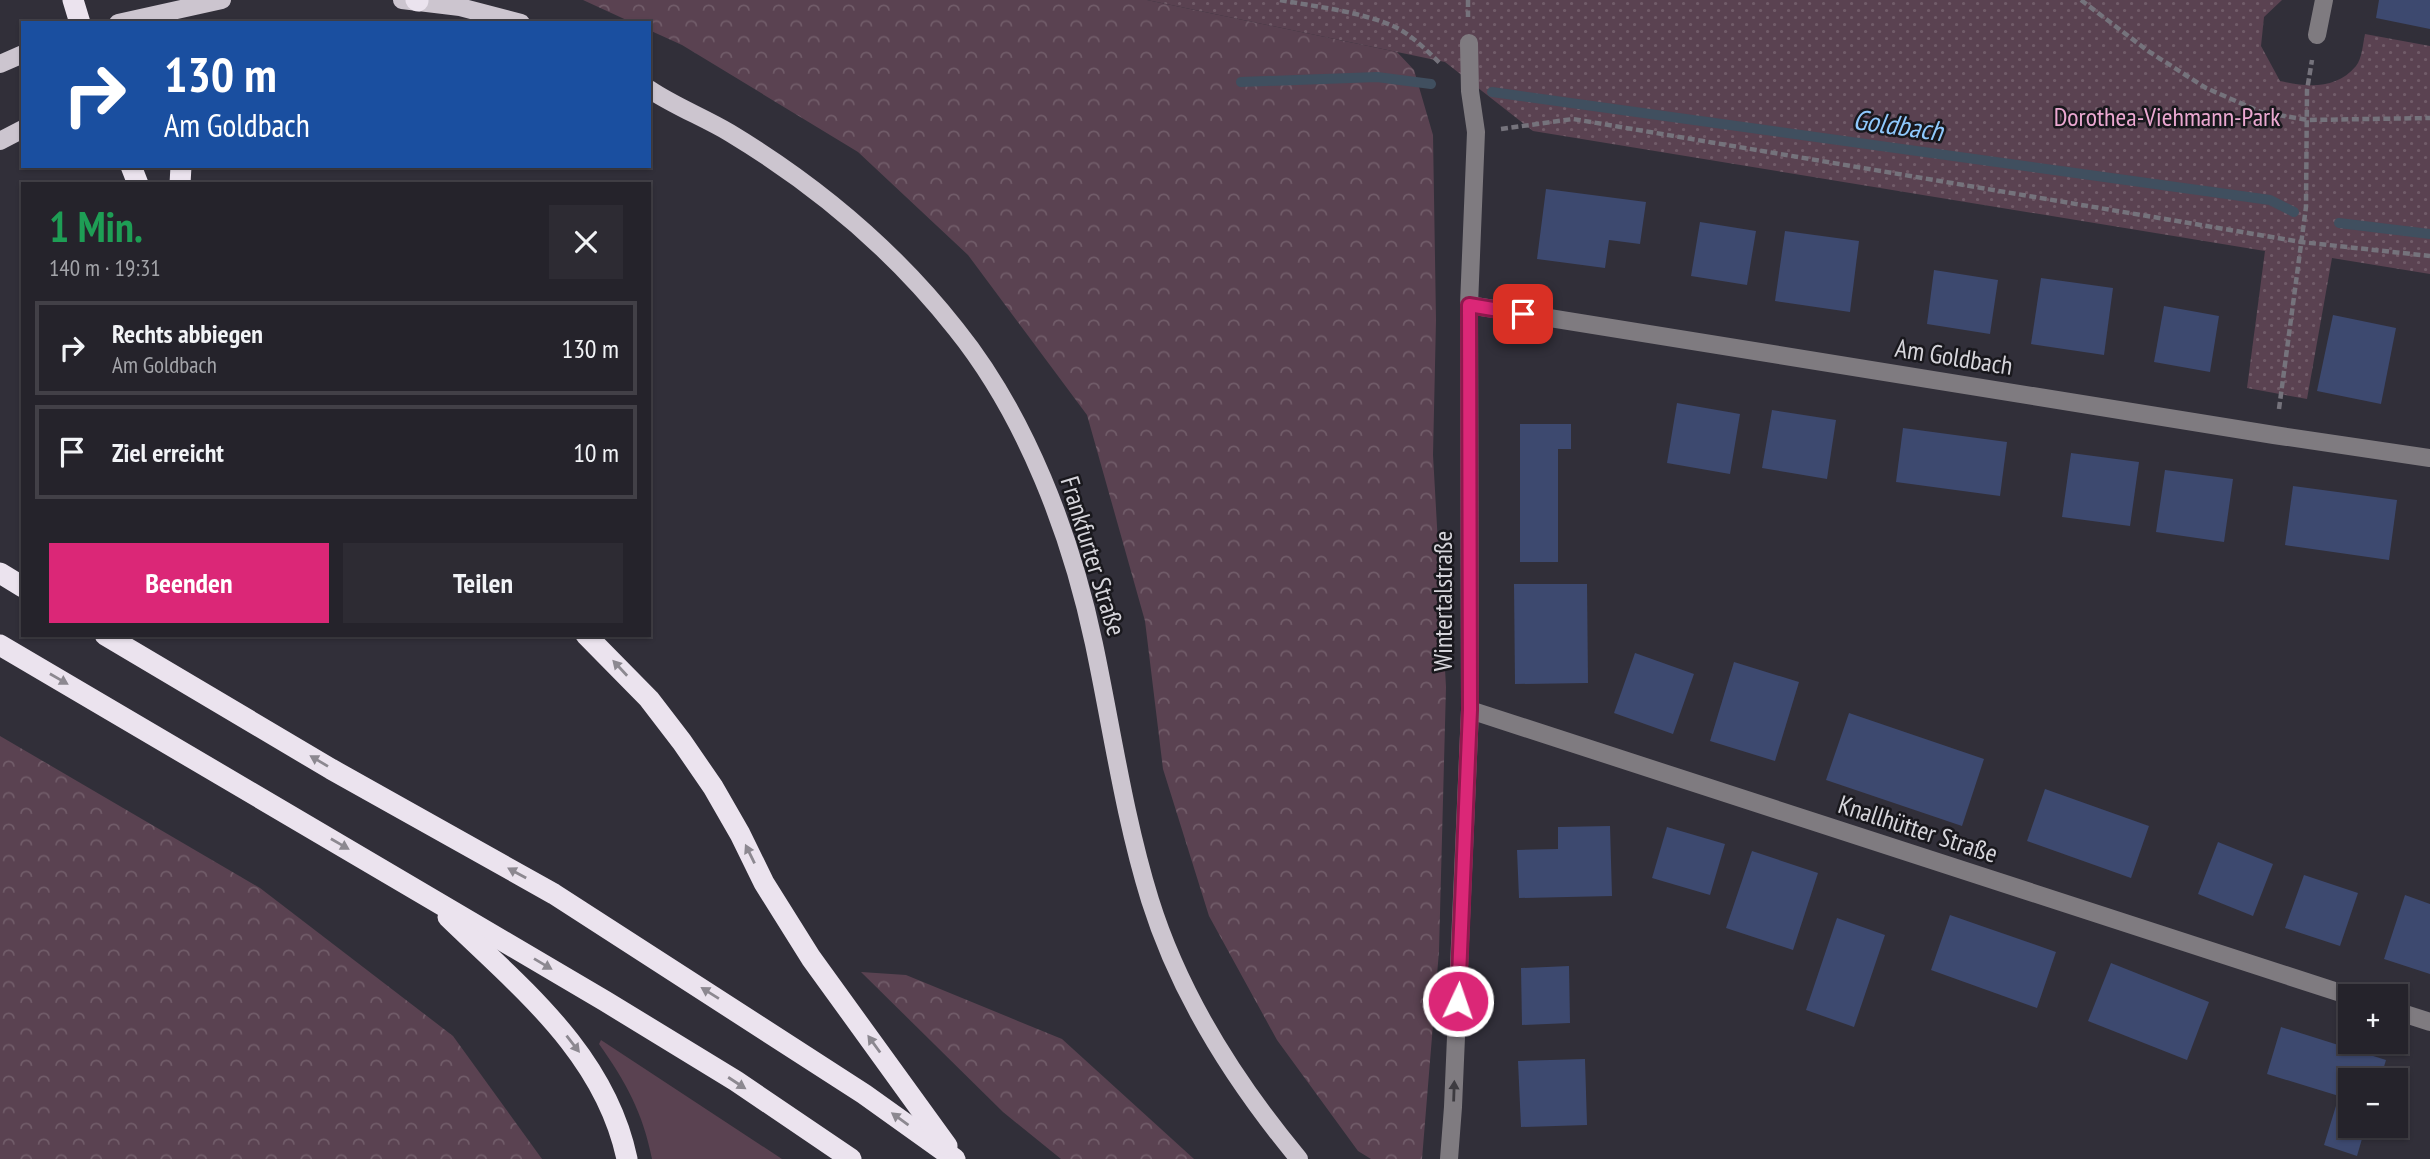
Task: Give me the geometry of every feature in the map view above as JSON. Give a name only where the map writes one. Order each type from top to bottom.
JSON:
[{"type":"highway","points":[[73,0],[79,21]]},
{"type":"highway","points":[[0,573],[21,586]]},
{"type":"highway","points":[[108,637],[331,769],[554,894],[853,1086],[956,1159]]},
{"type":"highway","points":[[588,637],[649,699],[682,742],[713,787],[764,883],[811,958],[956,1159]]},
{"type":"highway","points":[[0,645],[421,891],[736,1081],[851,1159]]},
{"type":"highway","points":[[421,891],[552,1018],[576,1046],[597,1078],[612,1111],[627,1159]]},
{"type":"main road","points":[[127,21],[222,0]]},
{"type":"main road","points":[[412,0],[460,7],[513,21]]},
{"type":"main road","points":[[0,64],[21,55]]},
{"type":"main road","name":"Frankfurter Straße","points":[[652,92],[705,119],[775,162],[856,222],[925,291],[958,331],[986,373],[1039,470],[1062,525],[1094,641],[1133,839],[1151,902],[1174,962],[1202,1020],[1235,1076],[1267,1121],[1299,1159]]},
{"type":"main road","points":[[0,141],[21,130]]},
{"type":"street","points":[[2317,35],[2324,0]]},
{"type":"street","name":"Wintertalstraße","points":[[1449,1159],[1470,710],[1469,305],[1476,132],[1470,91],[1469,43]]},
{"type":"street","name":"Am Goldbach","points":[[1469,305],[2430,458]]},
{"type":"street","name":"Knallhütter Straße","points":[[1470,710],[2338,992]]},
{"type":"street","points":[[2408,1015],[2430,1022]]},
{"type":"path","points":[[1280,0],[1395,26],[1423,47],[1470,91]]},
{"type":"path","points":[[2081,0],[2148,51],[2206,88],[2261,112],[2308,120],[2430,118]]},
{"type":"path","points":[[2274,435],[2306,207],[2307,90],[2317,35]]},
{"type":"path","points":[[1476,132],[1573,119],[2301,242],[2430,256]]},
{"type":"green space","points":[[583,0],[1147,0],[1397,52],[1414,70],[1433,135],[1436,320],[1433,455],[1446,687],[1439,951],[1422,1159],[1371,1159],[1358,1151],[1277,1040],[1209,916],[1163,769],[1145,621],[1087,415],[968,255],[858,152],[682,45],[651,31],[651,21],[629,21]]},
{"type":"green space","name":"Dorothea-Viehmann-Park","points":[[1147,0],[2282,0],[2264,17],[2261,46],[2280,81],[2321,85],[2339,79],[2358,63],[2365,34],[2430,46],[2430,274],[2332,258],[2307,399],[2247,388],[2265,251],[1533,131],[1445,62]]},
{"type":"green space","points":[[0,736],[260,888],[453,1036],[542,1159],[0,1159]]},
{"type":"green space","points":[[861,972],[906,975],[1062,1039],[1194,1159],[1061,1159],[1003,1112]]},
{"type":"green space","points":[[601,1040],[782,1159],[652,1159],[638,1112],[625,1085],[599,1044]]},
{"type":"building","points":[[2379,0],[2430,0],[2430,29],[2376,18]]},
{"type":"building","points":[[1546,189],[1646,202],[1640,244],[1609,240],[1605,268],[1537,259]]},
{"type":"building","points":[[1700,222],[1756,231],[1747,285],[1691,276]]},
{"type":"building","points":[[1785,231],[1859,241],[1850,312],[1775,301]]},
{"type":"building","points":[[1934,270],[1998,280],[1990,334],[1927,324]]},
{"type":"building","points":[[2041,278],[2113,288],[2104,355],[2031,344]]},
{"type":"building","points":[[2164,306],[2219,316],[2210,372],[2154,362]]},
{"type":"building","points":[[2333,315],[2396,328],[2381,404],[2317,391]]},
{"type":"building","points":[[1677,403],[1740,414],[1730,474],[1667,463]]},
{"type":"building","points":[[1772,410],[1836,420],[1827,479],[1762,468]]},
{"type":"building","points":[[1520,424],[1571,424],[1571,449],[1558,449],[1558,562],[1520,562]]},
{"type":"building","points":[[1903,428],[2007,442],[2000,496],[1896,482]]},
{"type":"building","points":[[2071,453],[2139,462],[2130,526],[2062,517]]},
{"type":"building","points":[[2165,470],[2233,479],[2224,542],[2156,532]]},
{"type":"building","points":[[2293,486],[2397,500],[2389,560],[2285,545]]},
{"type":"building","points":[[1514,584],[1587,584],[1588,683],[1515,684]]},
{"type":"building","points":[[1635,653],[1694,674],[1673,734],[1614,713]]},
{"type":"building","points":[[1734,662],[1799,682],[1775,761],[1710,741]]},
{"type":"building","points":[[1849,713],[1984,759],[1962,826],[1826,780]]},
{"type":"building","points":[[2045,789],[2149,826],[2131,878],[2027,841]]},
{"type":"building","points":[[1610,826],[1612,896],[1519,898],[1517,850],[1558,849],[1558,827]]},
{"type":"building","points":[[1667,827],[1725,844],[1710,895],[1652,878]]},
{"type":"building","points":[[2218,842],[2273,864],[2253,916],[2198,894]]},
{"type":"building","points":[[1752,851],[1818,873],[1793,950],[1726,928]]},
{"type":"building","points":[[2304,875],[2358,893],[2340,946],[2285,928]]},
{"type":"building","points":[[2405,895],[2430,904],[2430,974],[2384,959]]},
{"type":"building","points":[[1950,915],[2056,952],[2037,1008],[1931,970]]},
{"type":"building","points":[[1837,918],[1885,935],[1854,1027],[1806,1010]]},
{"type":"building","points":[[2111,963],[2209,1002],[2187,1060],[2088,1021]]},
{"type":"building","points":[[1569,966],[1570,1023],[1522,1025],[1521,968]]},
{"type":"building","points":[[2281,1027],[2338,1045],[2338,1054],[2367,1054],[2386,1060],[2384,1068],[2338,1068],[2338,1096],[2267,1074]]},
{"type":"building","points":[[1585,1059],[1587,1125],[1521,1127],[1518,1061]]},
{"type":"building","points":[[2338,1099],[2338,1138],[2362,1138],[2357,1156],[2324,1145]]},
{"type":"waterway","points":[[1241,82],[1377,77],[1431,84]]},
{"type":"waterway","name":"Goldbach","points":[[1492,92],[2270,200],[2294,212]]},
{"type":"waterway","name":"Goldbach","points":[[2339,223],[2430,234]]},
{"type":"route","points":[[1458,1001],[1470,710],[1469,305],[1523,314]]}]
